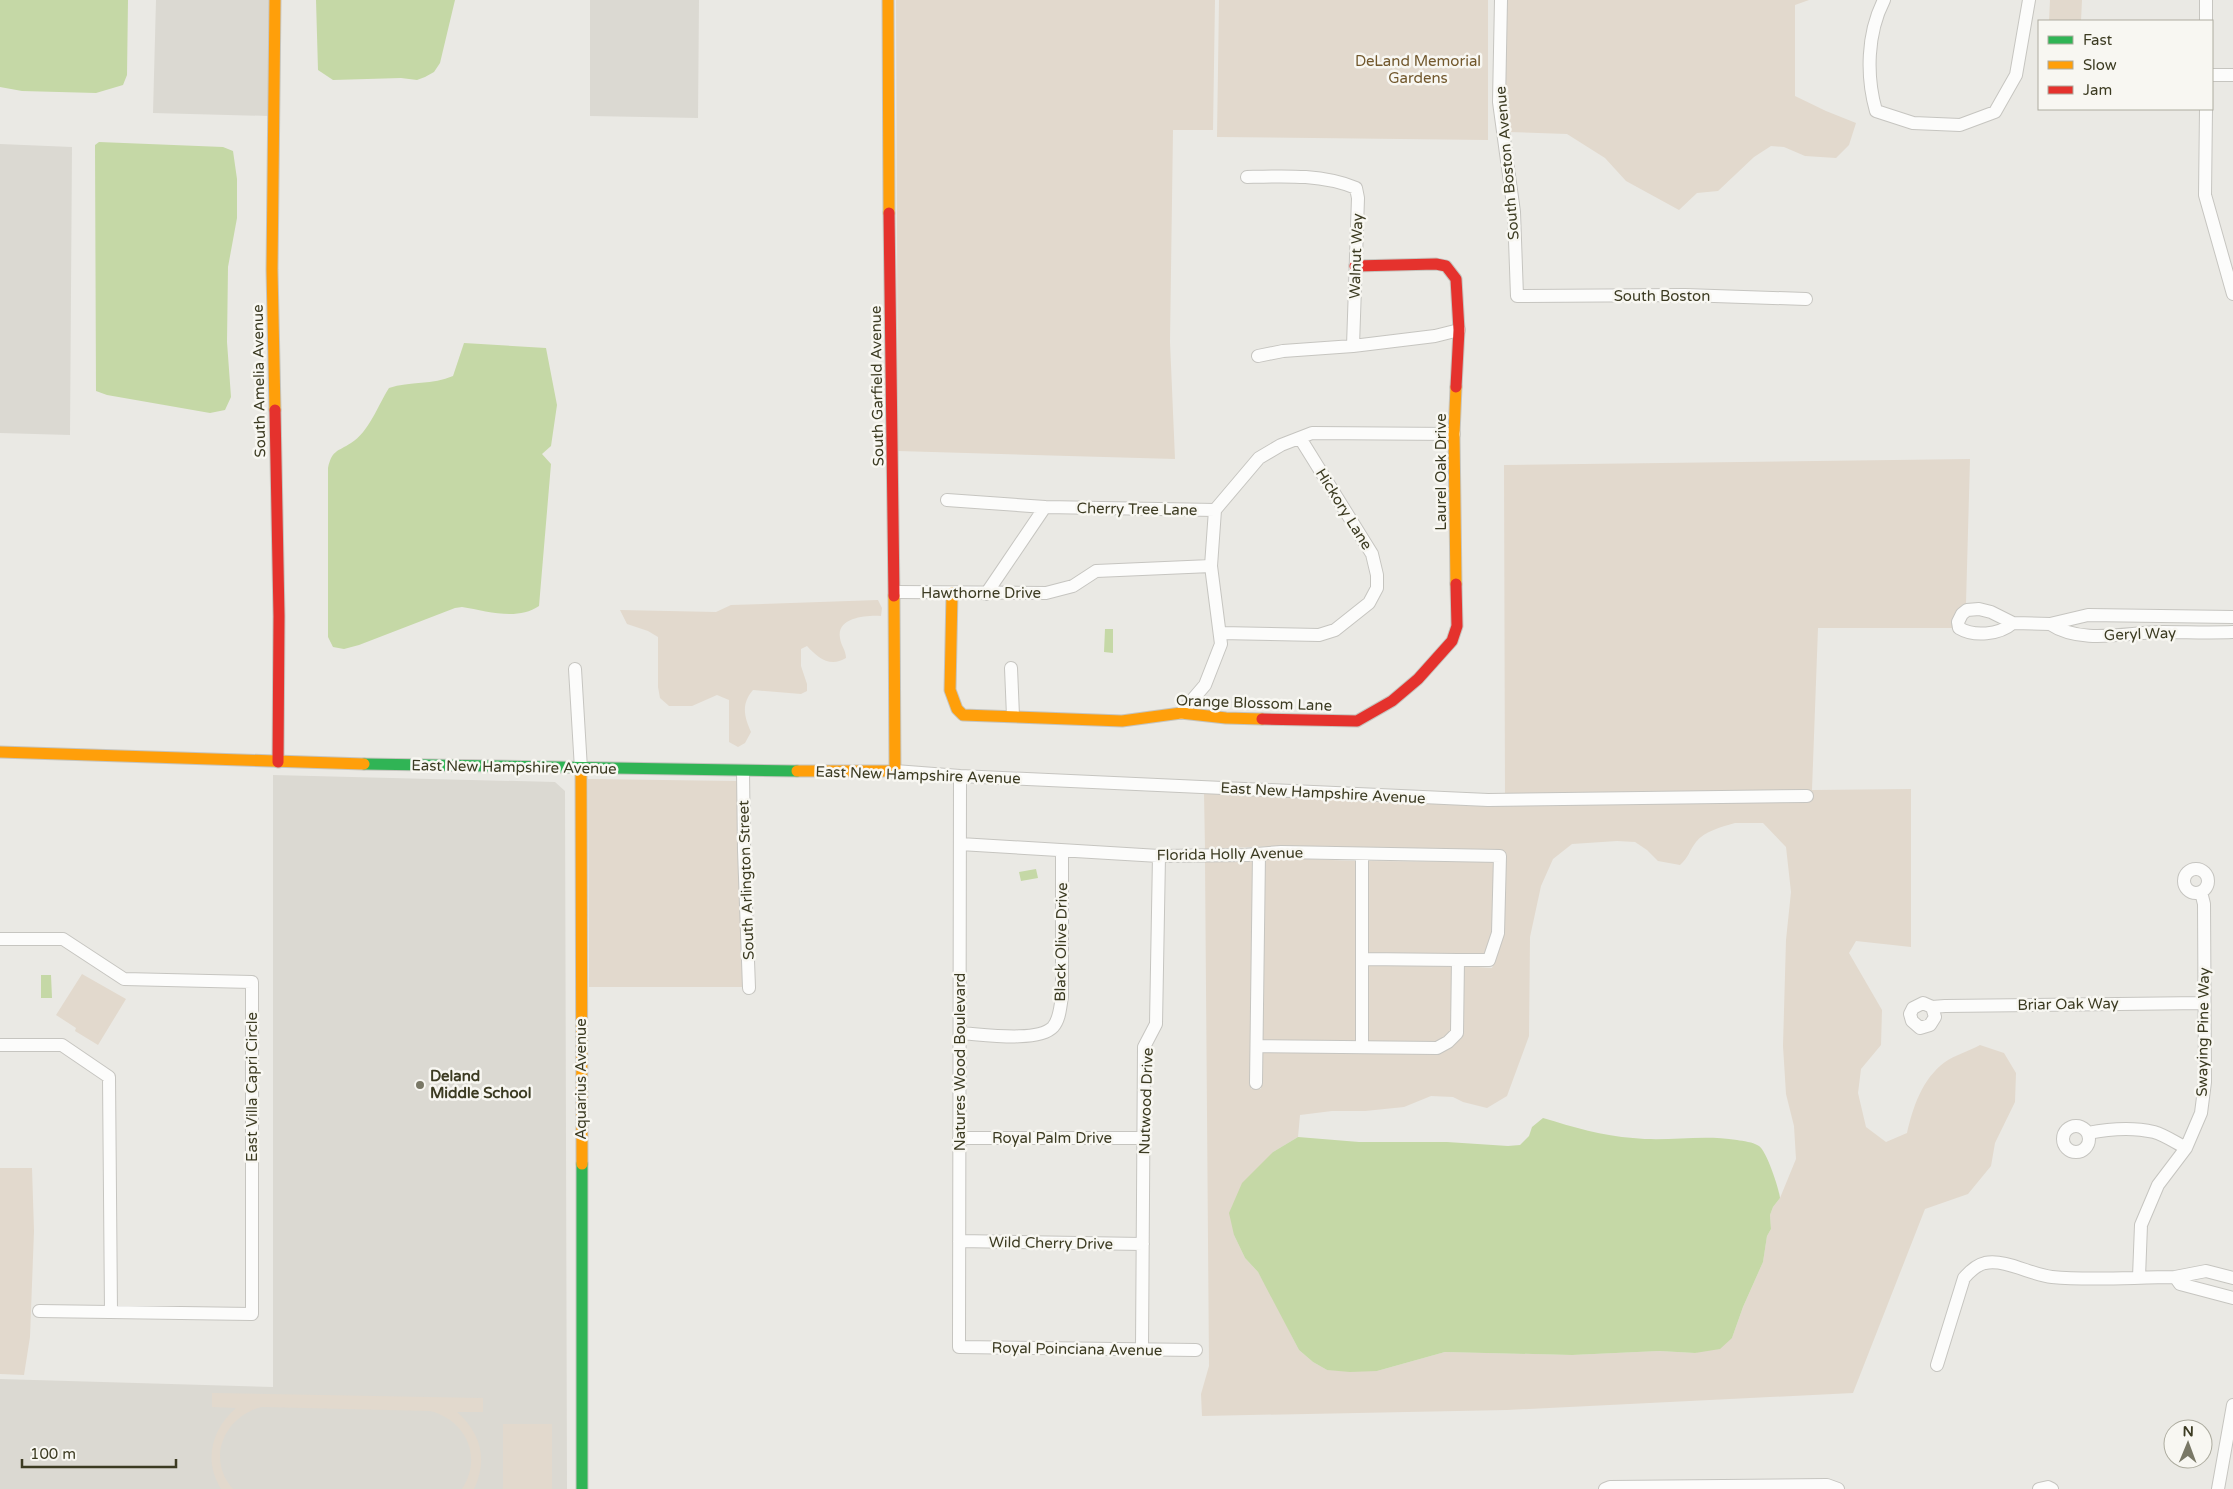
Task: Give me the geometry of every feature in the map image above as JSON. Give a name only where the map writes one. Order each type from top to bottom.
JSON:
[{"type":"street","name":"South Amelia Avenue","points":[[275,0],[272,270],[280,616],[278,762]]},
{"type":"street","name":"South Garfield Avenue","points":[[888,0],[888,175],[896,592],[895,771]]},
{"type":"street","name":"South Boston Avenue","points":[[1501,0],[1499,102],[1514,212],[1517,296]]},
{"type":"street","points":[[1884,0],[1877,13],[1869,70],[1870,90],[1876,111],[1914,123],[1960,125],[1995,112],[2016,75],[2029,0]]},
{"type":"street","points":[[2206,0],[2206,20]]},
{"type":"street","points":[[2213,75],[2233,76]]},
{"type":"street","points":[[2206,110],[2205,195],[2233,294]]},
{"type":"street","name":"Walnut Way","points":[[1248,178],[1292,176],[1339,182],[1356,188],[1358,198],[1353,346]]},
{"type":"street","name":"Laurel Oak Drive","points":[[1355,266],[1436,264],[1446,266],[1456,279],[1459,330],[1454,434],[1457,626],[1452,641],[1418,679]]},
{"type":"street","name":"South Boston","points":[[1517,296],[1685,295],[1806,299]]},
{"type":"street","points":[[1258,356],[1283,351],[1353,346],[1435,336],[1459,330]]},
{"type":"street","name":"Cherry Tree Lane","points":[[947,500],[1045,507],[1215,510],[1260,458],[1281,445],[1312,433],[1454,434]]},
{"type":"street","name":"Hickory Lane","points":[[1220,632],[1319,635],[1336,630],[1369,603],[1377,588],[1377,575],[1372,554],[1300,438]]},
{"type":"street","points":[[986,594],[1045,507]]},
{"type":"street","points":[[1181,713],[1205,685],[1218,653],[1220,632],[1211,566],[1215,510]]},
{"type":"street","name":"Hawthorne Drive","points":[[896,592],[1046,593],[1073,586],[1096,571],[1211,566]]},
{"type":"street","name":"Orange Blossom Lane","points":[[952,593],[950,690],[957,709],[963,715],[1122,721],[1181,713],[1226,718],[1319,722],[1357,721],[1392,701],[1418,679]]},
{"type":"street","points":[[2130,614],[2130,633]]},
{"type":"street","name":"Geryl Way","points":[[2013,623],[2050,624],[2088,615],[2130,614],[2233,618]]},
{"type":"street","name":"Geryl Way","points":[[2050,624],[2062,632],[2094,635],[2233,632]]},
{"type":"street","points":[[1011,668],[1013,716]]},
{"type":"street","name":"Aquarius Avenue","points":[[574,669],[581,769],[582,1489]]},
{"type":"street","name":"East New Hampshire Avenue","points":[[0,752],[278,762],[581,769],[895,771],[960,776],[1488,800],[1807,796]]},
{"type":"street","name":"South Arlington Street","points":[[743,771],[749,988]]},
{"type":"street","name":"Natures Wood Boulevard","points":[[959,1347],[960,776]]},
{"type":"street","name":"Florida Holly Avenue","points":[[960,844],[1159,856],[1281,852],[1362,855],[1500,856],[1498,933],[1489,960],[1458,960]]},
{"type":"street","name":"Black Olive Drive","points":[[960,1033],[1030,1035],[1046,1032],[1052,1027],[1058,1017],[1062,997],[1062,851]]},
{"type":"street","points":[[1256,1083],[1258,854]]},
{"type":"street","points":[[1362,855],[1362,1047]]},
{"type":"street","name":"Nutwood Drive","points":[[1142,1349],[1144,1047],[1156,1024],[1159,856]]},
{"type":"street","name":"Swaying Pine Way","points":[[2140,1277],[2140,1225],[2158,1185],[2186,1148],[2201,1113],[2205,1082],[2204,904],[2201,892]]},
{"type":"street","name":"East Villa Capri Circle","points":[[0,939],[64,939],[124,979],[252,982],[252,1314],[39,1311]]},
{"type":"street","points":[[1257,1046],[1437,1048],[1448,1042],[1456,1033],[1458,960],[1362,959]]},
{"type":"street","name":"Briar Oak Way","points":[[1932,1008],[1945,1006],[2204,1003]]},
{"type":"street","points":[[0,1045],[62,1045],[109,1078],[110,1312]]},
{"type":"street","points":[[2088,1133],[2105,1130],[2156,1132],[2186,1148]]},
{"type":"street","name":"Royal Palm Drive","points":[[959,1138],[1144,1138]]},
{"type":"street","name":"Wild Cherry Drive","points":[[959,1241],[1143,1244]]},
{"type":"street","points":[[1937,1365],[1964,1278],[1973,1268],[1986,1263],[1998,1263],[2050,1277],[2100,1279],[2175,1277],[2206,1272],[2233,1278]]},
{"type":"street","points":[[2175,1277],[2180,1284],[2233,1298]]},
{"type":"street","name":"Royal Poinciana Avenue","points":[[959,1347],[1196,1350]]},
{"type":"street","points":[[2218,1489],[2233,1405]]},
{"type":"street","points":[[1605,1489],[1610,1487],[1827,1485],[1838,1489]]},
{"type":"street","points":[[2039,1489],[2048,1487],[2052,1489]]},
{"type":"shaded area","points":[[0,0],[128,0],[127,75],[123,85],[96,93],[22,91],[0,87]]},
{"type":"shaded area","points":[[156,0],[270,0],[269,116],[153,113]]},
{"type":"shaded area","points":[[316,0],[455,0],[440,63],[434,72],[417,80],[401,78],[333,80],[318,70]]},
{"type":"shaded area","points":[[590,0],[699,0],[698,118],[590,116]]},
{"type":"shaded area","points":[[99,142],[223,147],[233,151],[237,179],[237,218],[228,267],[227,342],[231,397],[225,410],[210,413],[107,395],[96,391],[95,145]]},
{"type":"shaded area","points":[[0,144],[72,147],[70,435],[0,433]]},
{"type":"shaded area","points":[[464,343],[546,348],[557,405],[551,446],[542,454],[551,464],[539,606],[530,611],[512,614],[462,607],[455,608],[359,645],[344,649],[333,647],[328,637],[328,468],[331,458],[336,452],[351,443],[363,432],[389,388],[405,384],[438,381],[453,376]]},
{"type":"shaded area","points":[[1105,629],[1113,629],[1113,653],[1104,652]]},
{"type":"shaded area","name":"Deland Middle School","points":[[273,775],[555,782],[565,791],[567,1489],[0,1489],[0,1379],[273,1387]]},
{"type":"shaded area","points":[[1036,869],[1038,878],[1021,881],[1019,872]]},
{"type":"shaded area","points":[[41,975],[51,975],[52,998],[41,998]]},
{"type":"shaded area","points":[[1543,1118],[1588,1131],[1622,1137],[1646,1139],[1723,1138],[1751,1143],[1762,1149],[1772,1170],[1780,1198],[1770,1215],[1771,1229],[1767,1236],[1763,1262],[1743,1307],[1732,1338],[1720,1349],[1695,1353],[1659,1351],[1572,1355],[1445,1352],[1377,1371],[1350,1372],[1327,1370],[1313,1362],[1299,1350],[1258,1272],[1245,1258],[1234,1235],[1229,1213],[1242,1183],[1273,1152],[1298,1137],[1359,1142],[1447,1142],[1520,1145],[1529,1136],[1532,1127]]},
{"type":"green space","points":[[896,0],[1215,0],[1213,130],[1173,130],[1170,342],[1175,459],[898,451]]},
{"type":"green space","name":"DeLand Memorial Gardens","points":[[1219,0],[1488,0],[1488,140],[1217,137]]},
{"type":"green space","points":[[1507,0],[1809,0],[1795,5],[1795,96],[1856,123],[1849,145],[1836,158],[1805,156],[1784,147],[1771,146],[1754,157],[1718,191],[1697,193],[1679,210],[1626,181],[1605,158],[1567,134],[1508,132],[1504,102]]},
{"type":"green space","points":[[2050,0],[2082,0],[2081,20],[2049,20]]},
{"type":"green space","points":[[1970,459],[1966,604],[1953,628],[1818,628],[1812,790],[1911,789],[1911,947],[1856,941],[1849,953],[1882,1010],[1881,1045],[1861,1069],[1858,1093],[1866,1127],[1886,1142],[1907,1133],[1912,1113],[1924,1085],[1930,1077],[1945,1062],[1980,1045],[2004,1053],[2016,1073],[2015,1102],[1995,1143],[1991,1166],[1968,1194],[1925,1209],[1853,1393],[1507,1410],[1202,1416],[1201,1394],[1209,1366],[1205,861],[1253,860],[1251,1089],[1261,1089],[1262,1052],[1439,1053],[1452,1046],[1463,966],[1492,968],[1503,935],[1505,851],[1281,846],[1205,849],[1204,793],[1505,796],[1504,465]],"holes":[[[1735,823],[1763,823],[1786,847],[1791,892],[1786,940],[1783,1046],[1786,1094],[1794,1126],[1796,1159],[1780,1198],[1770,1215],[1771,1229],[1767,1236],[1763,1262],[1743,1307],[1732,1338],[1695,1353],[1659,1351],[1572,1355],[1445,1352],[1377,1371],[1327,1370],[1313,1362],[1299,1350],[1269,1291],[1258,1272],[1245,1258],[1234,1235],[1273,1152],[1298,1137],[1300,1115],[1332,1111],[1365,1111],[1404,1107],[1431,1096],[1453,1097],[1463,1102],[1487,1108],[1507,1096],[1529,1036],[1530,937],[1541,886],[1553,859],[1572,844],[1617,841],[1635,842],[1658,861],[1680,865],[1699,838],[1708,832]]]},
{"type":"green space","points":[[878,600],[882,608],[881,616],[854,619],[843,626],[840,631],[841,643],[846,658],[830,662],[820,658],[807,646],[801,649],[801,666],[807,684],[807,691],[801,694],[753,690],[745,705],[747,721],[751,732],[745,743],[738,747],[729,742],[729,700],[717,695],[692,706],[669,706],[660,698],[658,687],[658,637],[648,631],[627,624],[620,610],[716,612],[731,605]]},
{"type":"green space","points":[[588,779],[738,781],[744,987],[589,987]]},
{"type":"green space","points":[[1264,859],[1356,861],[1357,1041],[1262,1040]]},
{"type":"green space","points":[[1367,861],[1494,862],[1493,932],[1485,954],[1367,953]]},
{"type":"green space","points":[[1367,965],[1452,966],[1451,1030],[1445,1037],[1436,1042],[1367,1041]]},
{"type":"green space","points":[[82,974],[126,999],[98,1045],[75,1031],[76,1028],[56,1015]]},
{"type":"green space","points":[[0,1168],[32,1168],[34,1231],[30,1337],[24,1375],[0,1374]]},
{"type":"green space","points":[[212,1393],[483,1398],[483,1412],[457,1412],[472,1429],[477,1438],[480,1448],[481,1468],[474,1489],[462,1489],[471,1465],[471,1453],[467,1441],[453,1422],[430,1411],[262,1407],[238,1419],[229,1429],[223,1440],[220,1452],[221,1465],[225,1477],[233,1489],[221,1489],[212,1467],[213,1446],[221,1425],[236,1408],[212,1407]]},
{"type":"green space","points":[[503,1424],[552,1424],[552,1489],[503,1489]]},
{"type":"traffic: fast","points":[[364,764],[797,771]]},
{"type":"traffic: fast","points":[[582,1164],[582,1489]]},
{"type":"traffic: slow","points":[[275,0],[272,270],[275,410]]},
{"type":"traffic: slow","points":[[888,0],[889,213]]},
{"type":"traffic: slow","points":[[1456,387],[1454,434],[1456,584]]},
{"type":"traffic: slow","points":[[952,593],[950,690],[957,709],[963,715],[1122,721],[1181,713],[1226,718],[1262,719]]},
{"type":"traffic: slow","points":[[797,771],[895,771],[894,596]]},
{"type":"traffic: slow","points":[[0,752],[364,764]]},
{"type":"traffic: slow","points":[[581,769],[582,1164]]},
{"type":"traffic: jam","points":[[889,213],[894,596]]},
{"type":"traffic: jam","points":[[1355,266],[1436,264],[1446,266],[1456,279],[1459,330],[1456,387]]},
{"type":"traffic: jam","points":[[275,410],[279,616],[278,762]]},
{"type":"traffic: jam","points":[[1262,719],[1357,721],[1392,701],[1418,679],[1452,641],[1457,626],[1456,584]]},
{"type":"place","name":"Deland Middle School","points":[[420,1085]]}]
